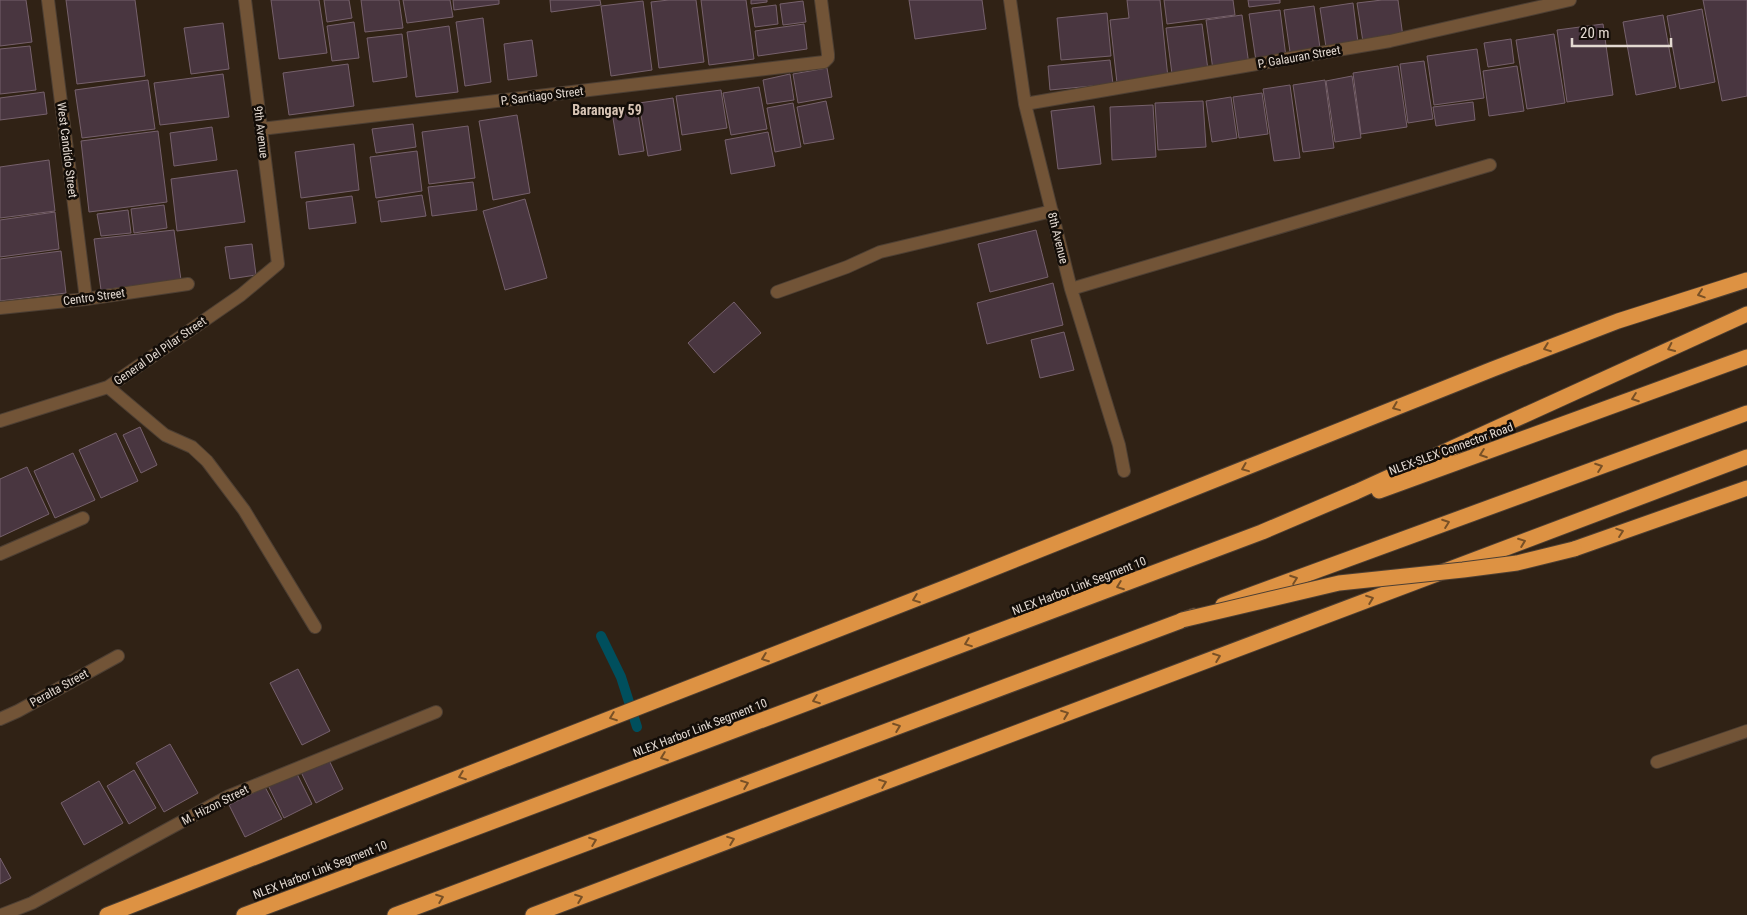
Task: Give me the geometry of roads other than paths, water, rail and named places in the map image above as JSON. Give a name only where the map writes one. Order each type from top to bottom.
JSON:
[{"type":"highway","points":[[107,915],[962,581],[1511,362],[1618,321],[1747,280]]},
{"type":"highway","points":[[1166,569],[1262,532],[1356,492],[1747,314]]},
{"type":"highway","name":"NLEX-SLEX Connector Road","points":[[1166,569],[1747,357]]},
{"type":"highway","points":[[395,915],[1182,620],[1747,413]]},
{"type":"highway","points":[[533,915],[1747,456]]},
{"type":"highway","points":[[1182,620],[1339,582],[1517,563],[1574,549],[1747,488]]},
{"type":"highway","name":"NLEX Harbor Link Segment 10","points":[[244,915],[1166,569]]},
{"type":"street","name":"West Candido Street","points":[[48,0],[86,299]]},
{"type":"street","name":"9th Avenue","points":[[245,0],[278,264]]},
{"type":"street","name":"P. Santiago Street","points":[[261,130],[824,62],[828,58],[828,54],[821,0]]},
{"type":"street","name":"8th Avenue","points":[[1010,0],[1025,104],[1071,289],[1119,445],[1124,471]]},
{"type":"street","name":"P. Galauran Street","points":[[1025,104],[1390,41],[1570,0]]},
{"type":"street","points":[[1071,289],[1490,165]]},
{"type":"street","points":[[777,292],[847,267],[880,252],[1052,212]]},
{"type":"street","name":"General Del Pilar Street","points":[[0,421],[108,387],[241,295],[278,264]]},
{"type":"street","name":"Centro Street","points":[[0,308],[86,299],[188,284]]},
{"type":"street","points":[[108,387],[165,435],[192,447],[207,461],[244,510],[315,626]]},
{"type":"street","points":[[0,554],[82,518]]},
{"type":"street","name":"Peralta Street","points":[[0,720],[118,656]]},
{"type":"street","name":"M. Hizon Street","points":[[1,915],[32,903],[228,796],[436,712]]},
{"type":"street","points":[[1657,762],[1747,731]]},
{"type":"waterway","points":[[601,636],[621,677],[637,727]]},
{"type":"district","name":"Barangay 59","points":[[607,110]]}]
